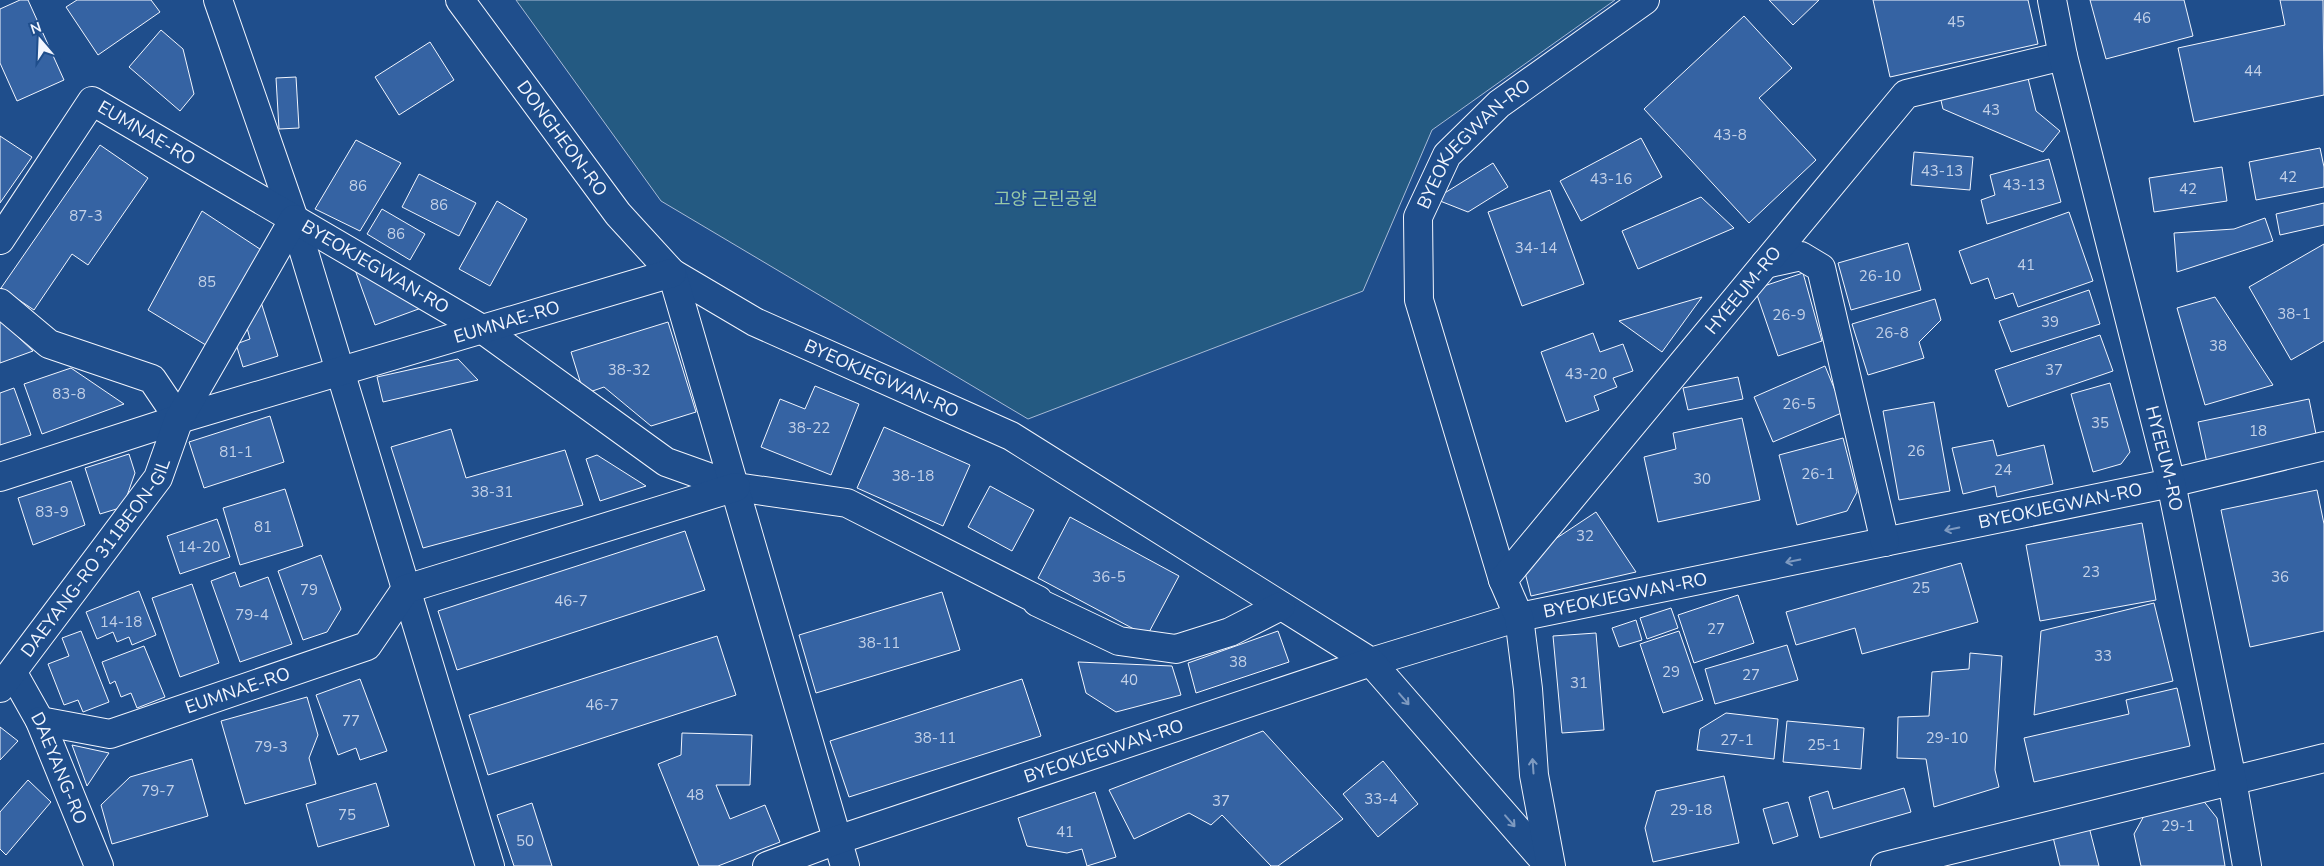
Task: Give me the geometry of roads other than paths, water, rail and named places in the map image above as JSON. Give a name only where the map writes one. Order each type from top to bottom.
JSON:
[{"type":"street","points":[[218,0],[294,219],[490,866]]},
{"type":"street","name":"DONGHEON-RO","points":[[460,0],[618,214],[672,273]]},
{"type":"street","name":"BYEOKJEGWAN-RO","points":[[1503,580],[1419,300],[1418,217],[1447,155],[1499,104],[1645,0]]},
{"type":"street","name":"HYEEUM-RO","points":[[2052,0],[2063,56],[2171,483],[2232,780],[2247,866]]},
{"type":"street","name":"HYEEUM-RO","points":[[1503,580],[1906,94],[2063,56]]},
{"type":"street","name":"EUMNAE-RO","points":[[0,240],[92,101],[294,219]]},
{"type":"street","name":"BYEOKJEGWAN-RO","points":[[294,219],[482,329],[666,462],[736,487],[846,503],[1038,600],[1038,602],[1119,641],[1176,649],[1230,632],[1281,606]]},
{"type":"street","name":"DAEYANG-RO 311BEON-GIL","points":[[6,681],[158,478],[179,419],[294,219]]},
{"type":"street","points":[[1765,264],[1801,256],[1821,268],[1885,542]]},
{"type":"street","points":[[672,273],[736,487],[845,866]]},
{"type":"street","name":"EUMNAE-RO","points":[[0,478],[179,419],[672,273]]},
{"type":"street","name":"BYEOKJEGWAN-RO","points":[[672,273],[755,322],[1011,436],[1372,662],[1550,866]]},
{"type":"street","points":[[0,303],[49,344],[152,379],[179,419]]},
{"type":"street","name":"BYEOKJEGWAN-RO","points":[[768,866],[836,840],[1372,662],[1519,617],[2171,483],[2324,446]]},
{"type":"street","points":[[406,589],[736,487]]},
{"type":"street","points":[[1503,580],[1519,617],[1528,689],[1534,775],[1550,866]]},
{"type":"street","name":"EUMNAE-RO","points":[[40,721],[110,734],[367,646],[406,589]]},
{"type":"street","name":"DAEYANG-RO","points":[[6,681],[40,721],[99,866]]},
{"type":"street","points":[[1885,866],[2324,758]]},
{"type":"park label","name":"고양 근린공원","points":[[1046,199]]}]
